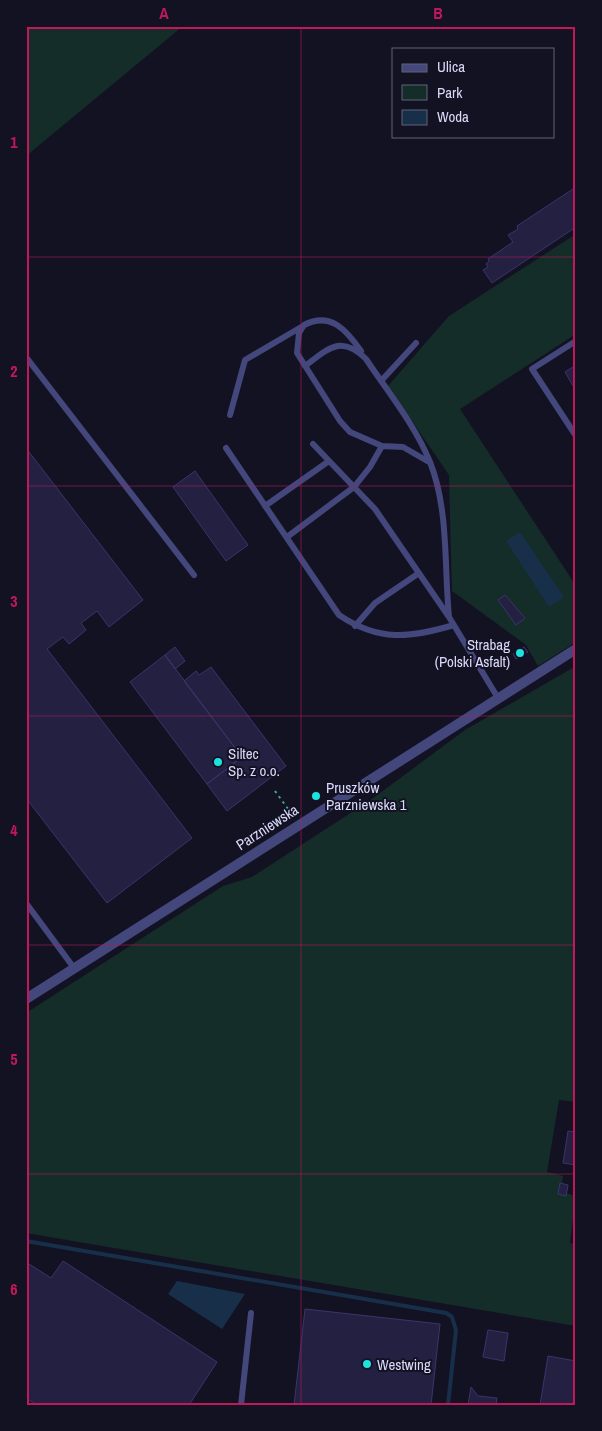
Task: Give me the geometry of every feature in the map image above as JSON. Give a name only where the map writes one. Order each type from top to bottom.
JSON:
[{"type":"street","name":"Parzniewska","points":[[26,999],[576,649]]},
{"type":"lane","points":[[230,415],[245,360],[282,336],[318,320],[332,321],[348,332],[419,439],[430,463],[436,483],[443,526],[450,617]]},
{"type":"lane","points":[[304,326],[297,343],[297,353],[340,421],[350,432],[382,446],[403,447],[417,453],[430,463]]},
{"type":"lane","points":[[576,341],[532,369],[576,436]]},
{"type":"lane","points":[[381,381],[416,343]]},
{"type":"lane","points":[[305,366],[337,345],[344,344],[357,350],[366,358]]},
{"type":"lane","points":[[26,356],[194,575]]},
{"type":"lane","points":[[313,444],[375,509],[450,617],[498,698]]},
{"type":"lane","points":[[287,537],[354,487],[370,467],[382,446]]},
{"type":"lane","points":[[226,448],[339,615],[355,626],[369,631],[409,636],[454,625]]},
{"type":"lane","points":[[265,506],[329,461]]},
{"type":"lane","points":[[355,626],[375,603],[419,573]]},
{"type":"lane","points":[[26,903],[74,968]]},
{"type":"lane","points":[[241,1405],[251,1313]]},
{"type":"path","points":[[275,791],[291,813]]},
{"type":"green space","points":[[26,26],[183,26],[26,156]]},
{"type":"green space","points":[[576,234],[576,334],[460,409],[576,586],[576,642],[538,666],[526,645],[452,591],[449,475],[388,386],[449,316]]},
{"type":"green space","points":[[576,666],[576,1102],[559,1100],[547,1172],[563,1176],[562,1184],[566,1193],[576,1196],[570,1243],[576,1244],[576,1326],[26,1233],[26,1013],[223,886],[252,877],[372,799],[465,730]]},
{"type":"water","points":[[520,532],[564,597],[549,607],[506,541]]},
{"type":"water","points":[[177,1281],[245,1294],[222,1329],[168,1294]]},
{"type":"building","points":[[576,187],[576,227],[492,283],[483,270],[488,267],[486,264],[489,261],[488,259],[513,242],[508,235],[518,229],[517,226]]},
{"type":"building","points":[[576,365],[576,391],[565,372]]},
{"type":"building","points":[[26,448],[143,600],[109,627],[97,611],[81,623],[86,630],[69,644],[63,637],[47,649],[192,838],[107,903],[26,798]]},
{"type":"building","points":[[195,471],[248,545],[226,561],[173,487]]},
{"type":"building","points":[[505,595],[525,618],[516,625],[498,600]]},
{"type":"building","points":[[175,647],[185,661],[175,669],[165,655]]},
{"type":"building","name":"Strabag (Polski Asfalt)","points":[[524,647],[528,652],[516,659],[513,654]]},
{"type":"building","points":[[165,655],[242,757],[207,784],[130,682]]},
{"type":"building","points":[[211,667],[286,766],[227,811],[207,784],[242,757],[184,681],[196,671],[199,675]]},
{"type":"building","points":[[568,1131],[576,1132],[576,1165],[563,1163]]},
{"type":"building","points":[[560,1183],[568,1185],[566,1196],[558,1194]]},
{"type":"building","points":[[63,1261],[217,1362],[189,1405],[37,1405],[26,1398],[26,1262],[51,1278]]},
{"type":"building","name":"Westwing","points":[[305,1309],[440,1324],[431,1405],[294,1405]]},
{"type":"building","points":[[488,1330],[508,1333],[504,1361],[483,1357]]},
{"type":"building","points":[[548,1356],[576,1361],[576,1405],[540,1405]]},
{"type":"building","points":[[471,1387],[478,1396],[497,1398],[496,1405],[468,1405]]},
{"type":"waterway","points":[[26,1241],[446,1313],[452,1317],[456,1330],[448,1405]]},
{"type":"place","name":"Strabag (Polski Asfalt)","points":[[520,653]]},
{"type":"place","name":"Siltec Sp. z o.o.","points":[[218,762]]},
{"type":"place","name":"Pruszków Parzniewska 1","points":[[316,796]]},
{"type":"place","name":"Westwing","points":[[367,1364]]}]
